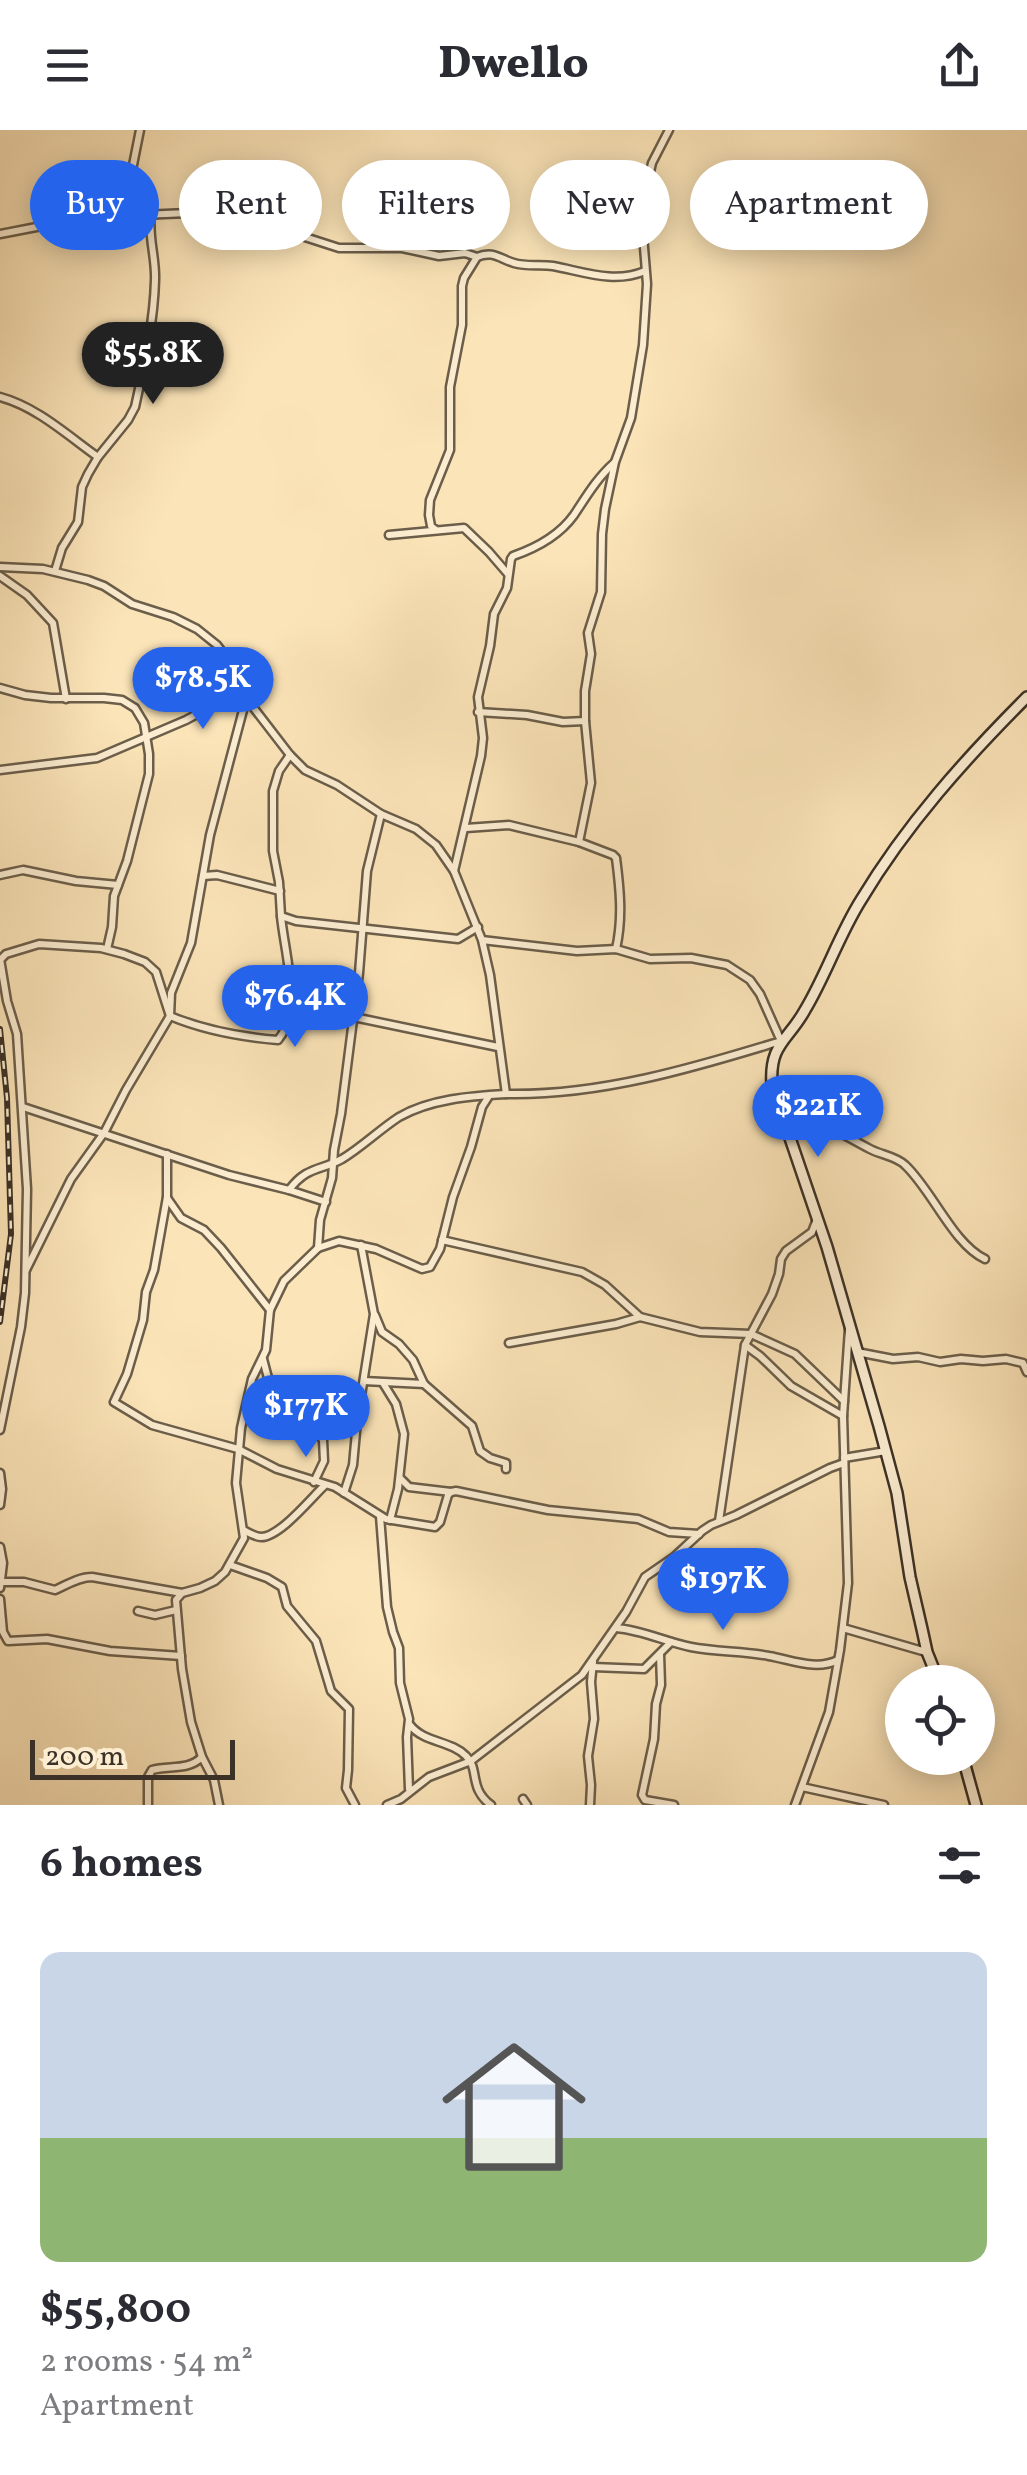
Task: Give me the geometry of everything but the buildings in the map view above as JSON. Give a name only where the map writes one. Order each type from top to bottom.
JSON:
[{"type":"street","points":[[135,160],[140,130]]},
{"type":"street","points":[[578,842],[591,783],[585,721],[591,654],[588,633],[601,592],[602,534],[615,462],[634,406],[646,312],[643,203],[652,163],[669,130]]},
{"type":"street","points":[[159,215],[188,213],[280,229],[339,248],[402,248],[431,255],[492,254],[516,264],[551,266],[610,278],[645,270]]},
{"type":"street","points":[[0,234],[30,229]]},
{"type":"street","points":[[55,571],[62,548],[78,522],[82,488],[98,457],[134,407],[152,316],[153,250]]},
{"type":"street","points":[[436,530],[431,526],[429,507],[450,450],[450,387],[462,325],[462,286],[478,256]]},
{"type":"street","points":[[0,397],[42,417],[98,457]]},
{"type":"street","points":[[454,871],[482,747],[478,698],[494,614],[508,588],[513,556],[544,543],[556,533],[615,462]]},
{"type":"street","points":[[389,535],[464,528],[508,574]]},
{"type":"street","points":[[0,568],[55,571],[104,586],[132,604],[197,628],[217,645],[246,698],[306,770],[436,845],[454,871],[482,940],[506,1094]]},
{"type":"street","points":[[0,576],[27,595],[52,623],[66,700]]},
{"type":"street","points":[[0,688],[66,700],[122,700],[134,708],[144,723],[149,774],[114,896],[107,949]]},
{"type":"street","points":[[0,770],[98,758],[186,720],[241,690]]},
{"type":"street","points":[[795,1805],[829,1712],[843,1628],[848,1583],[843,1416],[850,1327],[772,1085],[772,1058],[805,1010],[860,902],[903,838],[980,744],[1027,697]]},
{"type":"street","points":[[26,1270],[78,1168],[104,1133],[170,1016],[171,992],[191,943],[216,809],[246,698]]},
{"type":"street","points":[[478,712],[585,721]]},
{"type":"street","points":[[170,1016],[258,1040],[281,1038],[291,978],[272,851],[273,790],[290,754]]},
{"type":"street","points":[[318,1248],[320,1220],[340,1128],[370,855],[381,814]]},
{"type":"street","points":[[466,828],[510,826],[613,854],[621,902],[616,949]]},
{"type":"street","points":[[0,875],[23,870],[76,881],[118,884]]},
{"type":"street","points":[[203,876],[216,875],[280,892]]},
{"type":"street","points":[[281,916],[296,921],[458,939],[478,927]]},
{"type":"street","points":[[482,940],[577,952],[616,949],[650,959],[691,958],[727,965],[750,980],[782,1041]]},
{"type":"street","points":[[0,1430],[22,1327],[28,1189],[18,1034],[0,959],[39,944],[107,949],[145,962],[156,972],[170,1016]]},
{"type":"street","points":[[354,1018],[498,1046]]},
{"type":"street","points":[[289,1190],[312,1169],[340,1160],[414,1110],[449,1100],[572,1090],[644,1078],[782,1041]]},
{"type":"street","points":[[0,1547],[0,1585],[17,1581],[55,1590],[92,1577],[182,1593],[215,1580],[240,1548],[245,1532],[236,1483],[244,1406],[263,1358],[270,1310],[284,1281],[318,1248],[339,1241],[376,1249],[422,1270],[434,1263],[482,1107],[489,1096]]},
{"type":"street","points":[[778,1103],[899,1160],[968,1246],[985,1259]]},
{"type":"street","points":[[23,1106],[326,1202]]},
{"type":"street","points":[[167,1154],[166,1197],[154,1270],[127,1374],[114,1402],[161,1429],[238,1449],[276,1469],[326,1484],[390,1520],[435,1527],[450,1492]]},
{"type":"street","points":[[166,1197],[181,1218],[204,1230],[221,1248],[270,1310]]},
{"type":"street","points":[[719,1522],[744,1345],[772,1294],[781,1259],[812,1232],[818,1218]]},
{"type":"street","points":[[442,1240],[582,1272],[605,1285],[640,1317],[700,1332],[751,1334],[794,1354],[844,1401]]},
{"type":"street","points":[[361,1244],[374,1314],[382,1332],[412,1360],[424,1384],[472,1426],[480,1450],[506,1463],[506,1468]]},
{"type":"street","points":[[344,1493],[353,1465],[374,1314]]},
{"type":"street","points":[[847,1315],[897,1493],[910,1578],[933,1665]]},
{"type":"street","points":[[508,1343],[640,1317]]},
{"type":"street","points":[[744,1345],[791,1386],[843,1416]]},
{"type":"street","points":[[856,1352],[940,1362],[1006,1358],[1023,1364],[1027,1372]]},
{"type":"street","points":[[263,1358],[268,1378],[300,1401],[322,1440],[324,1461],[314,1482]]},
{"type":"street","points":[[364,1380],[424,1384]]},
{"type":"street","points":[[384,1383],[404,1426],[398,1489],[390,1520]]},
{"type":"street","points":[[391,1805],[429,1777],[471,1761],[582,1675],[616,1628],[645,1577],[681,1552],[710,1524],[774,1497],[844,1460],[886,1451]]},
{"type":"street","points":[[0,1473],[0,1505]]},
{"type":"street","points":[[399,1475],[409,1486],[468,1492],[548,1510],[638,1519],[669,1532],[699,1534]]},
{"type":"street","points":[[245,1532],[262,1537],[275,1532],[326,1484]]},
{"type":"street","points":[[380,1516],[387,1606],[399,1648],[400,1680],[409,1723],[410,1791]]},
{"type":"street","points":[[230,1564],[268,1578],[282,1588],[290,1610],[316,1641],[331,1692],[348,1709],[346,1788],[354,1805]]},
{"type":"street","points":[[182,1593],[176,1600],[176,1610],[192,1722],[219,1805]]},
{"type":"street","points":[[0,1599],[3,1632],[8,1641],[47,1638],[110,1650],[181,1656]]},
{"type":"street","points":[[138,1611],[155,1614],[176,1610]]},
{"type":"street","points":[[616,1628],[709,1650],[821,1665],[839,1659]]},
{"type":"street","points":[[843,1628],[928,1652]]},
{"type":"street","points":[[593,1663],[644,1669],[671,1642]]},
{"type":"street","points":[[660,1654],[661,1684],[654,1739],[642,1794],[644,1800],[674,1805]]},
{"type":"street","points":[[590,1805],[588,1756],[594,1718],[593,1663]]},
{"type":"street","points":[[821,1665],[834,1684]]},
{"type":"street","points":[[409,1723],[414,1730],[454,1747],[471,1761],[482,1802],[491,1805]]},
{"type":"street","points":[[148,1805],[148,1774],[152,1770],[185,1766],[202,1758]]},
{"type":"street","points":[[968,1775],[976,1805]]},
{"type":"street","points":[[802,1787],[853,1802],[884,1805]]},
{"type":"railway","points":[[0,1029],[7,1098],[11,1234],[0,1322]]}]
